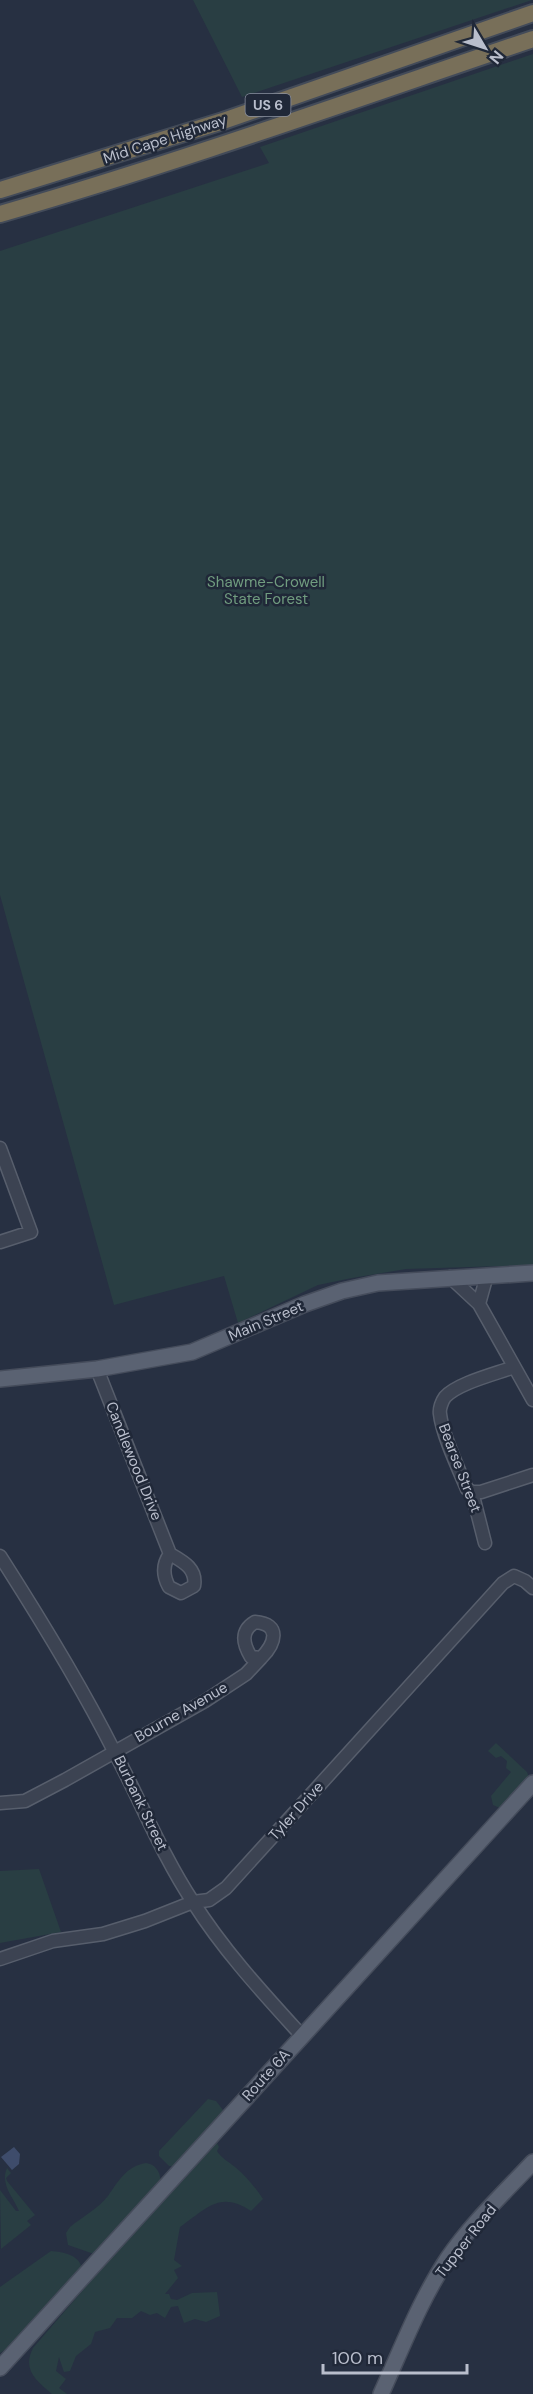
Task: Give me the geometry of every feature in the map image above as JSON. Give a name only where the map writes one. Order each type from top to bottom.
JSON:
[{"type":"highway","name":"Mid Cape Highway","points":[[0,190],[223,121],[533,13]]},
{"type":"highway","name":"Mid Cape Highway","points":[[0,214],[229,142],[533,39]]},
{"type":"main road","name":"Main Street","points":[[0,1379],[97,1369],[192,1352],[342,1291],[378,1283],[533,1273]]},
{"type":"main road","name":"Route 6A","points":[[0,2368],[533,1783]]},
{"type":"main road","name":"Tupper Road","points":[[381,2394],[425,2298],[449,2257],[477,2222],[533,2162]]},
{"type":"street","points":[[0,1148],[31,1232],[0,1242]]},
{"type":"street","points":[[479,1304],[487,1275]]},
{"type":"street","points":[[450,1277],[479,1304],[533,1400]]},
{"type":"street","name":"Bearse Street","points":[[485,1543],[472,1492],[467,1489],[440,1414],[441,1406],[445,1397],[458,1388],[514,1367]]},
{"type":"street","name":"Candlewood Drive","points":[[97,1369],[170,1554]]},
{"type":"street","points":[[472,1492],[481,1492],[533,1475]]},
{"type":"street","name":"Burbank Street","points":[[0,1556],[43,1623],[114,1751],[155,1834],[193,1902],[230,1955],[302,2036]]},
{"type":"street","name":"Tyler Drive","points":[[0,1959],[53,1941],[103,1934],[145,1921],[193,1902],[208,1900],[226,1888],[503,1583],[514,1576],[533,1588]]},
{"type":"street","name":"Bourne Avenue","points":[[0,1803],[25,1801],[205,1701],[246,1674],[261,1658]]},
{"type":"green space","points":[[193,0],[532,0],[242,97]]},
{"type":"green space","name":"Shawme-Crowell State Forest","points":[[533,54],[533,1265],[406,1269],[352,1278],[318,1285],[238,1323],[224,1276],[114,1305],[0,895],[0,251],[269,163],[260,147]]},
{"type":"green space","points":[[496,1743],[527,1772],[529,1778],[500,1808],[493,1805],[491,1796],[511,1772],[506,1768],[507,1761],[501,1756],[496,1758],[488,1751]]},
{"type":"green space","points":[[39,1869],[61,1932],[0,1943],[0,1871]]},
{"type":"green space","points":[[208,2099],[216,2101],[223,2110],[221,2115],[175,2166],[169,2166],[159,2156],[159,2151]]},
{"type":"green space","points":[[217,2143],[219,2147],[217,2151],[243,2174],[263,2199],[251,2211],[230,2202],[214,2204],[180,2227],[174,2260],[182,2266],[174,2270],[178,2278],[165,2294],[177,2300],[192,2293],[217,2292],[220,2316],[206,2322],[195,2319],[184,2323],[178,2306],[171,2307],[165,2318],[157,2313],[150,2315],[141,2311],[132,2318],[117,2318],[110,2328],[95,2332],[91,2344],[76,2356],[70,2371],[64,2372],[59,2357],[56,2371],[66,2379],[59,2388],[67,2394],[52,2394],[32,2374],[29,2362],[33,2348],[96,2275]]},
{"type":"green space","points":[[146,2163],[153,2165],[157,2170],[160,2184],[94,2254],[68,2245],[66,2233],[70,2227],[104,2200],[128,2171]]},
{"type":"green space","points":[[7,2168],[11,2173],[6,2178],[7,2181],[35,2215],[27,2221],[31,2225],[1,2249],[0,2190],[16,2211],[19,2211],[6,2185],[5,2174]]},
{"type":"green space","points":[[51,2251],[66,2253],[75,2258],[82,2270],[11,2346],[0,2353],[0,2287]]},
{"type":"water","points":[[14,2147],[20,2154],[19,2164],[12,2170],[1,2157]]}]
